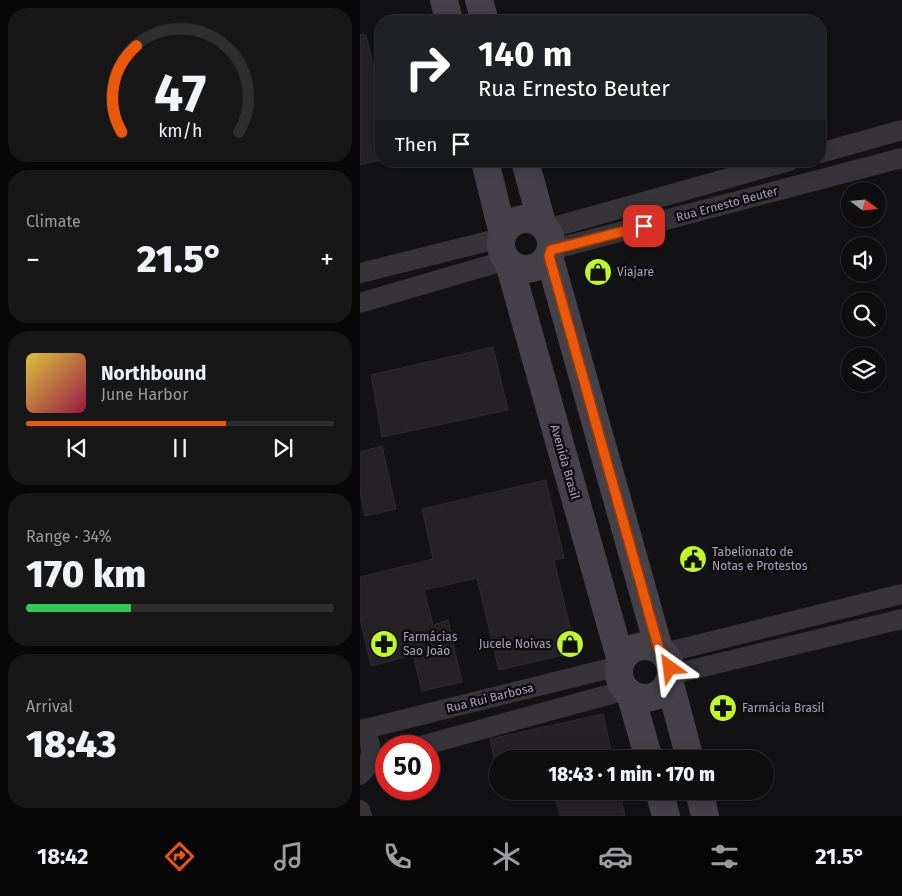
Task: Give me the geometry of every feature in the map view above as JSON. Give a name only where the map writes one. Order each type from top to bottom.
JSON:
[{"type":"main road","points":[[444,0],[448,15]]},
{"type":"main road","points":[[480,0],[484,15]]},
{"type":"main road","name":"Avenida Brasil","points":[[486,167],[505,249],[624,677],[646,750]]},
{"type":"main road","points":[[527,167],[666,665],[688,750]]},
{"type":"main road","points":[[528,218],[547,239],[538,267],[531,269],[523,269],[505,249],[513,222],[520,219],[528,218]]},
{"type":"main road","points":[[651,646],[666,665],[660,693],[653,696],[645,698],[624,677],[626,654],[633,648],[651,646]]},
{"type":"main road","points":[[662,800],[666,816]]},
{"type":"main road","points":[[701,800],[705,816]]},
{"type":"street","points":[[826,151],[902,130]]},
{"type":"street","name":"Rua Ernesto Beuter","points":[[547,239],[902,158]]},
{"type":"street","name":"Rua Ernesto Beuter","points":[[547,239],[770,167]]},
{"type":"street","points":[[360,273],[505,249]]},
{"type":"street","points":[[360,303],[505,249]]},
{"type":"street","points":[[666,665],[902,594]]},
{"type":"street","points":[[666,665],[902,619]]},
{"type":"street","points":[[440,740],[624,677]]},
{"type":"street","name":"Rua Rui Barbosa","points":[[361,729],[624,677]]},
{"type":"street","points":[[361,729],[370,743],[372,764]]},
{"type":"street","points":[[360,810],[362,816]]},
{"type":"building","points":[[360,35],[366,35],[375,72],[375,161],[360,165]]},
{"type":"building","points":[[493,347],[508,410],[382,437],[371,375]]},
{"type":"building","points":[[382,446],[396,509],[365,516],[360,492],[360,452]]},
{"type":"building","points":[[546,480],[564,558],[554,560],[576,652],[499,670],[477,578],[424,590],[433,625],[448,620],[462,682],[422,691],[413,655],[371,666],[360,618],[360,577],[433,559],[422,509]]},
{"type":"building","points":[[603,714],[611,750],[492,750],[490,739]]},
{"type":"building","points":[[622,800],[625,816],[560,816],[556,801]]},
{"type":"place","name":"Viajare","points":[[598,272]]},
{"type":"place","name":"Tabelionato de Notas e Protestos","points":[[693,559]]},
{"type":"place","name":"Farmácias Sao João","points":[[384,644]]},
{"type":"place","name":"Jucele Noivas","points":[[570,644]]},
{"type":"place","name":"Farmácia Brasil","points":[[723,708]]},
{"type":"route","points":[[644,226],[551,250],[549,256],[659,649],[668,660],[670,668]]}]
